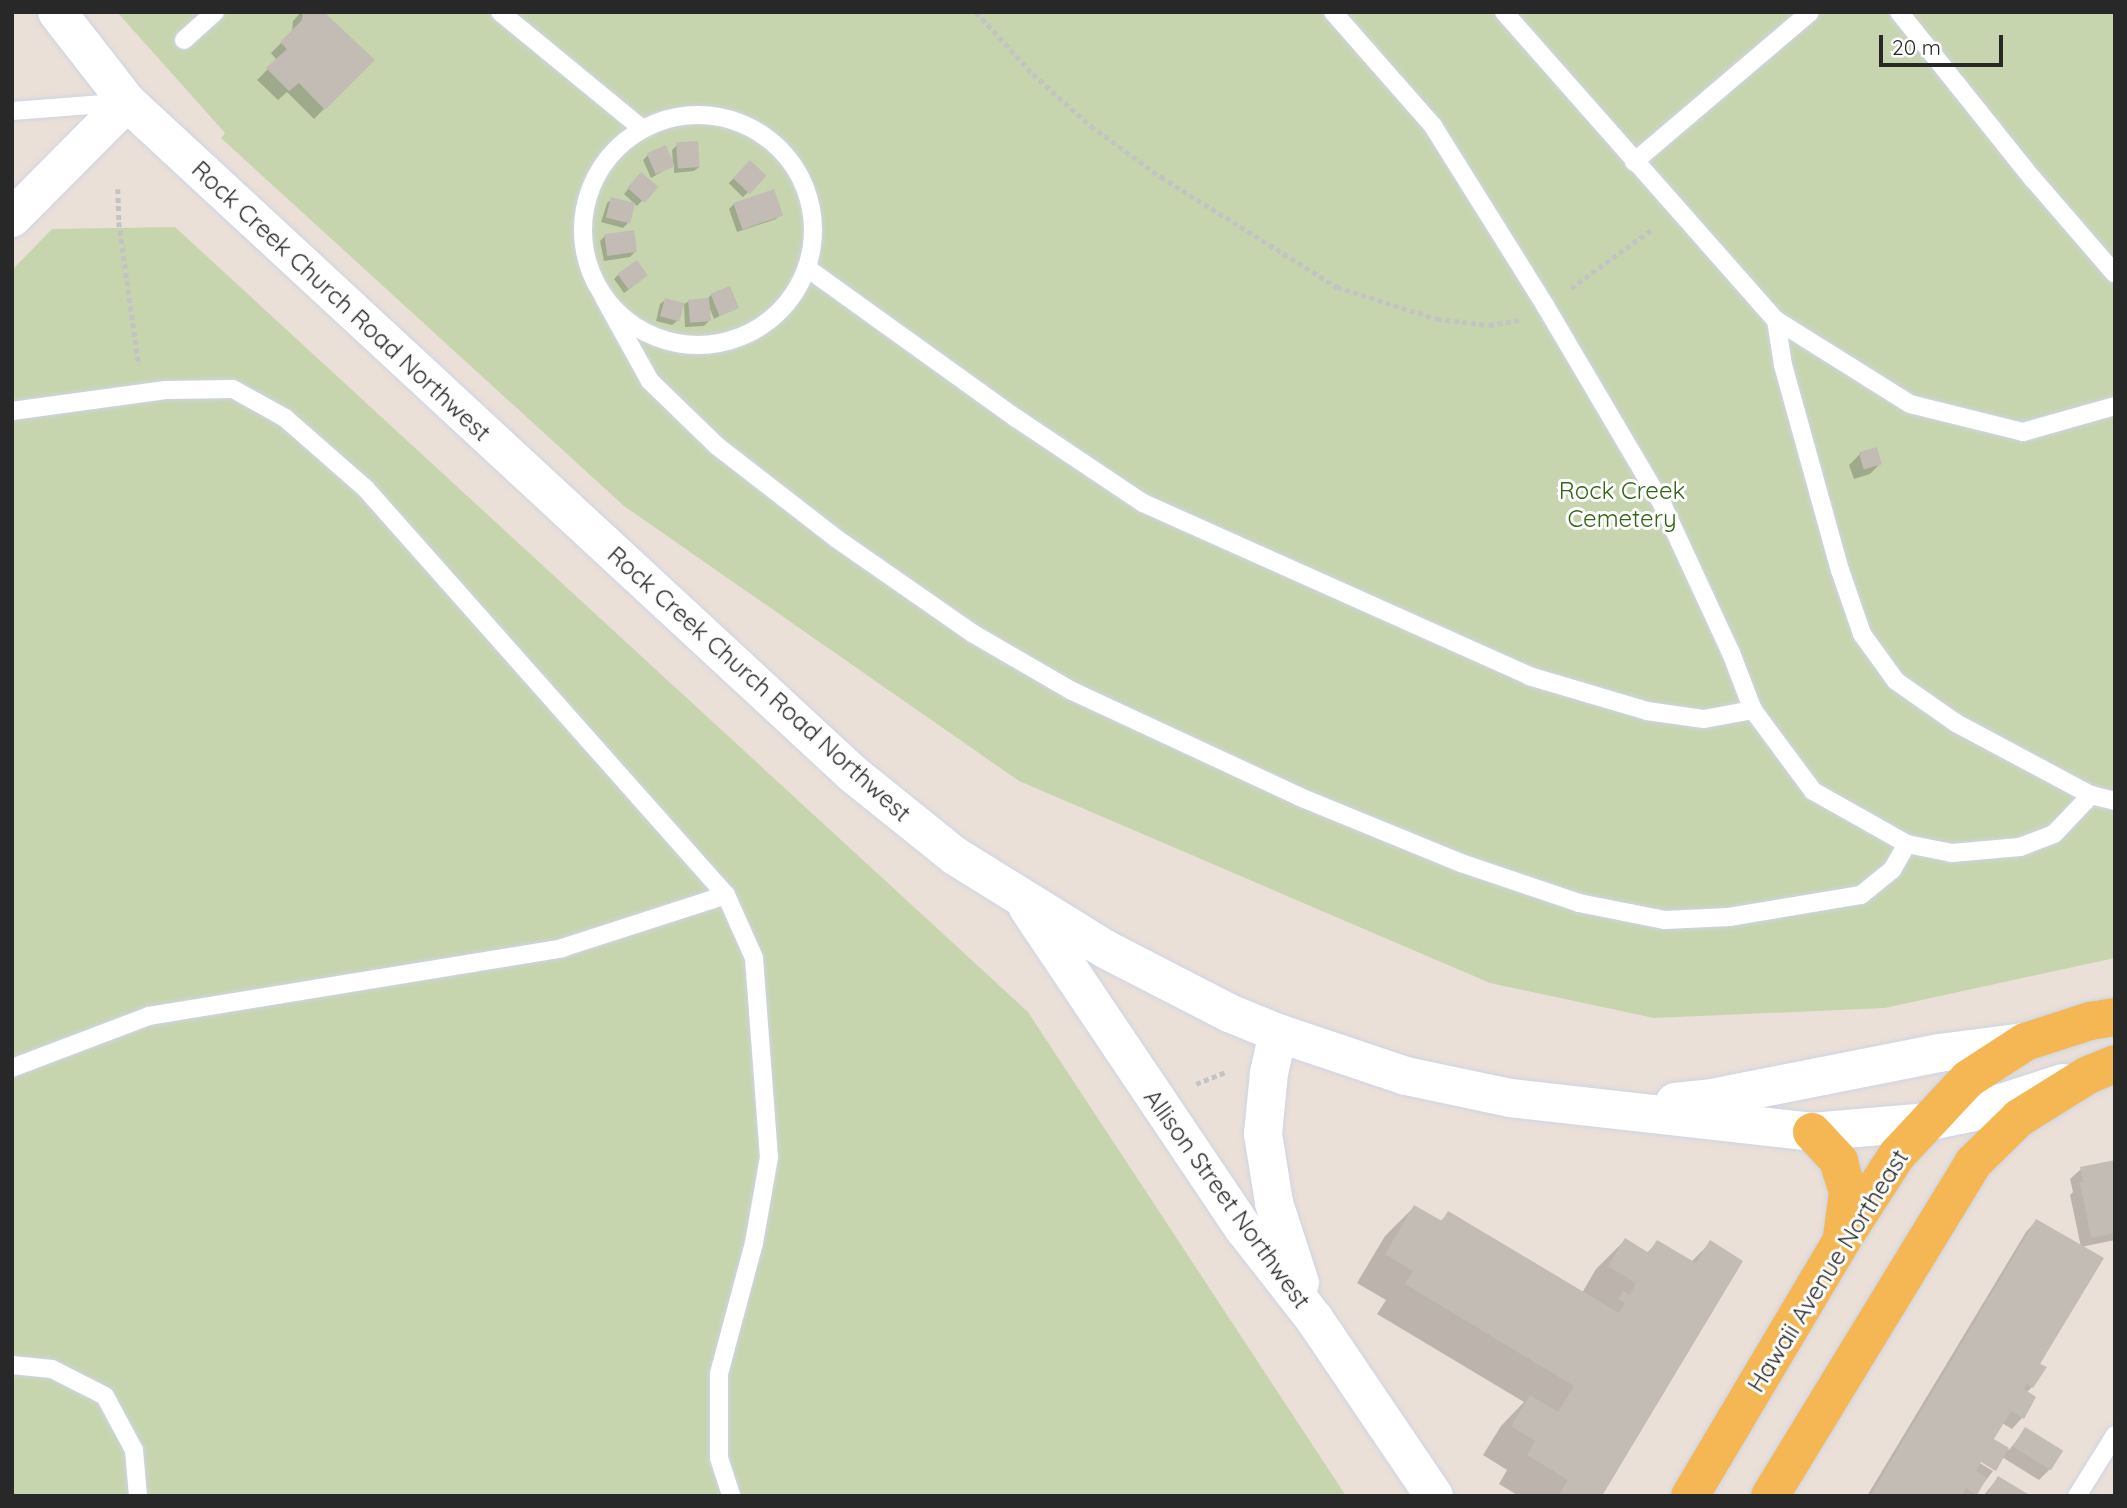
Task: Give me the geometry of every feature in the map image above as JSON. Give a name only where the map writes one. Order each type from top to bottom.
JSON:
[{"type":"main road","name":"Hawaii Avenue Northeast","points":[[1695,1490],[1842,1240],[1897,1155],[1926,1122],[1968,1079],[2025,1042],[2090,1021],[2115,1017]]},
{"type":"main road","points":[[1770,1496],[1958,1182],[1989,1145],[2019,1118],[2101,1070]]},
{"type":"main road","points":[[1812,1132],[1839,1161],[1848,1192],[1842,1240]]},
{"type":"street","name":"Rock Creek Church Road Northwest","points":[[57,12],[127,102],[853,774],[947,849],[1023,900],[1165,981],[1278,1033],[1406,1076],[1477,1092],[1542,1102],[1812,1132],[1926,1122],[1970,1113],[2101,1070]]},
{"type":"street","points":[[12,218],[127,102]]},
{"type":"street","name":"Allison Street Northwest","points":[[1023,900],[1236,1218],[1315,1320],[1434,1496]]},
{"type":"street","points":[[1278,1033],[1270,1064],[1264,1114],[1265,1154],[1288,1253],[1315,1320]]},
{"type":"street","name":"Rock Creek Church Road Northwest","points":[[1612,1108],[1712,1098],[1848,1069],[2025,1042]]},
{"type":"lane","points":[[500,12],[641,128]]},
{"type":"lane","points":[[1333,12],[1433,126],[1546,307],[1663,506],[1731,653],[1753,710],[1813,791],[1907,844],[1952,853],[2020,847],[2054,834],[2091,795]]},
{"type":"lane","points":[[1504,12],[1776,320],[1910,404],[2023,432],[2115,406]]},
{"type":"lane","points":[[1634,162],[1810,12]]},
{"type":"lane","points":[[1899,12],[2033,179],[2115,274]]},
{"type":"lane","points":[[184,40],[208,14]]},
{"type":"lane","points":[[12,111],[127,102]]},
{"type":"lane","points":[[604,299],[633,326],[656,339],[679,345],[707,346],[734,341],[759,328],[780,312],[798,288],[807,268],[813,241],[812,210],[798,171],[772,140],[750,126],[711,114],[679,114],[641,128],[604,161],[582,216],[582,239],[588,266],[604,299],[650,381],[717,446],[837,539],[972,633],[1072,691],[1300,797],[1461,863],[1579,903],[1665,920],[1729,917],[1861,895],[1892,870],[1907,844]]},
{"type":"lane","points":[[807,268],[1016,418],[1143,503],[1530,676],[1658,712],[1704,719],[1753,710]]},
{"type":"lane","points":[[1776,320],[1783,365],[1862,634],[1896,681],[1956,723],[2091,795],[2115,801]]},
{"type":"lane","points":[[12,411],[166,390],[233,389],[285,418],[366,489],[726,895],[754,958],[769,1157],[754,1243],[719,1374],[719,1458],[731,1496]]},
{"type":"lane","points":[[12,1068],[149,1016],[562,948],[726,895]]},
{"type":"lane","points":[[12,1365],[52,1369],[105,1396],[134,1450],[138,1496]]},
{"type":"lane","points":[[2077,1496],[2115,1435]]},
{"type":"path","points":[[976,12],[1033,74],[1091,126],[1161,177],[1338,288],[1437,319],[1489,325],[1520,320],[1546,307],[1678,211]]},
{"type":"path","points":[[118,189],[119,222],[139,373]]},
{"type":"green space","name":"Rock Creek Cemetery","points":[[117,12],[2115,12],[2115,958],[1885,1008],[1654,1018],[1490,983],[1019,781],[624,506],[221,138],[225,133]]},
{"type":"green space","points":[[175,227],[1028,1012],[1346,1496],[12,1496],[12,270],[52,229]]},
{"type":"building","points":[[303,12],[324,12],[375,60],[325,110],[299,83],[289,91],[266,68],[287,49],[280,42],[302,20]]},
{"type":"building","points":[[698,141],[700,167],[678,168],[676,143]]},
{"type":"building","points":[[666,145],[675,166],[656,174],[647,153]]},
{"type":"building","points":[[750,160],[767,176],[750,194],[733,178]]},
{"type":"building","points":[[641,172],[658,187],[645,203],[627,188]]},
{"type":"building","points":[[774,189],[783,215],[742,229],[733,203]]},
{"type":"building","points":[[611,197],[635,203],[630,223],[606,217]]},
{"type":"building","points":[[634,230],[637,252],[607,256],[604,234]]},
{"type":"building","points":[[637,260],[648,276],[628,289],[617,274]]},
{"type":"building","points":[[730,286],[739,308],[720,316],[711,294]]},
{"type":"building","points":[[665,298],[684,303],[679,322],[660,316]]},
{"type":"building","points":[[709,298],[711,321],[690,323],[688,300]]},
{"type":"building","points":[[1877,447],[1882,464],[1864,470],[1859,452]]},
{"type":"building","points":[[2115,1160],[2115,1233],[2091,1238],[2080,1183],[2083,1182],[2080,1167]]},
{"type":"building","points":[[1414,1205],[1442,1221],[1448,1211],[1619,1313],[1625,1303],[1618,1299],[1623,1291],[1630,1295],[1636,1283],[1608,1266],[1625,1238],[1649,1253],[1657,1240],[1696,1263],[1710,1240],[1743,1261],[1602,1496],[1558,1496],[1568,1480],[1527,1455],[1535,1441],[1511,1426],[1530,1395],[1558,1412],[1574,1386],[1405,1284],[1413,1271],[1385,1254]]},
{"type":"building","points":[[2036,1219],[2104,1258],[2040,1364],[2047,1367],[2033,1388],[2027,1384],[2024,1389],[2036,1397],[2024,1419],[2011,1411],[1994,1439],[2009,1448],[1996,1471],[1981,1462],[1976,1471],[1987,1478],[1977,1495],[1966,1488],[1963,1493],[1967,1496],[1870,1496]]},
{"type":"building","points":[[2025,1427],[2063,1451],[2051,1470],[2013,1447]]},
{"type":"building","points":[[1998,1476],[2031,1496],[1986,1496]]}]
